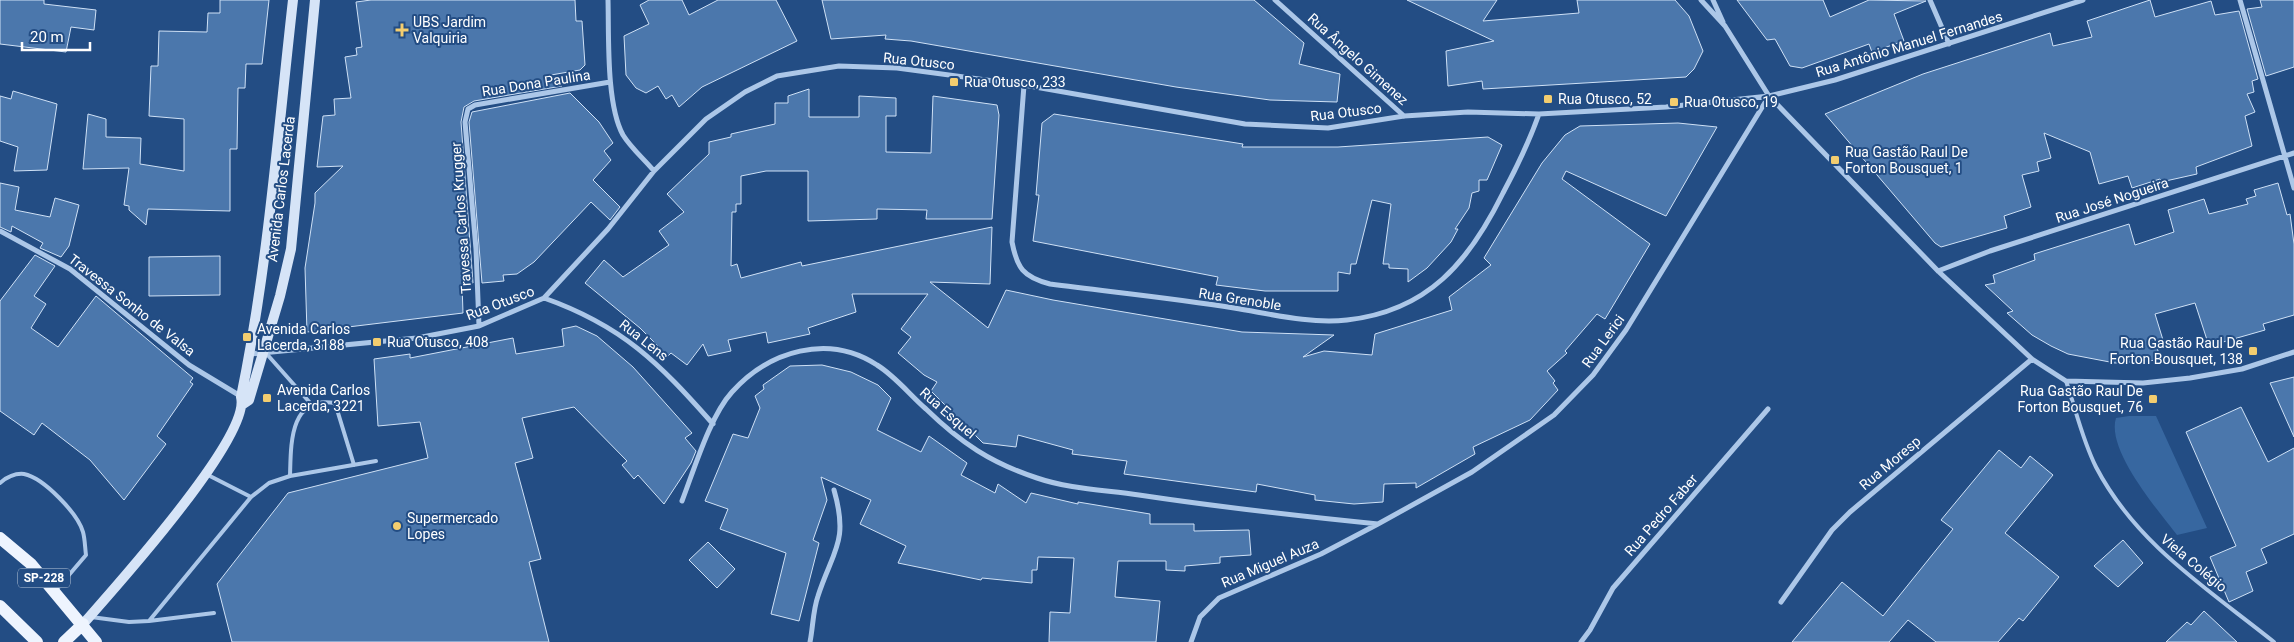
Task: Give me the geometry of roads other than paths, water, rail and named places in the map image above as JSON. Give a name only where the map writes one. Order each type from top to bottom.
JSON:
[{"type":"main road","name":"Avenida Carlos Lacerda","points":[[244,400],[266,245],[293,0]]},
{"type":"main road","name":"Avenida Carlos Lacerda","points":[[86,621],[127,574],[206,473],[230,439],[264,352],[291,249],[315,0]]},
{"type":"main road","name":"SP-228","points":[[0,538],[31,564],[86,621],[96,642]]},
{"type":"main road","points":[[0,606],[37,642]]},
{"type":"main road","points":[[64,642],[86,621]]},
{"type":"street","points":[[608,0],[610,82],[623,134],[654,171]]},
{"type":"street","name":"Rua Ângelo Gimenez","points":[[1275,0],[1404,116]]},
{"type":"street","points":[[1700,0],[1725,26]]},
{"type":"street","points":[[1713,0],[1725,26],[1769,96],[1938,271],[2032,359],[2066,381],[2143,383],[2190,378],[2242,369],[2294,352]]},
{"type":"street","points":[[1930,0],[1949,44]]},
{"type":"street","name":"Rua Antônio Manuel Fernandes","points":[[1769,96],[1836,80],[2083,0]]},
{"type":"street","points":[[2240,0],[2294,188]]},
{"type":"street","name":"Rua Otusco","points":[[250,354],[417,338],[479,326],[544,298],[608,229],[654,171],[706,119],[745,92],[777,76],[839,66],[877,67],[1024,86],[1244,124],[1286,128],[1328,128],[1404,116],[1468,112],[1539,114],[1666,107],[1769,96]]},
{"type":"street","name":"Rua Dona Paulina","points":[[468,109],[475,104],[610,82]]},
{"type":"street","name":"Rua Grenoble","points":[[1024,86],[1012,242],[1019,266],[1026,275],[1034,280],[1050,284],[1233,308],[1297,319],[1346,320],[1387,312],[1418,299],[1440,283],[1465,258],[1486,228],[1526,148],[1539,114]]},
{"type":"street","name":"Rua Lerici","points":[[1378,524],[1472,472],[1554,415],[1593,375],[1626,330],[1769,96]]},
{"type":"street","name":"Travessa Carlos Krugger","points":[[468,109],[465,122],[476,249],[479,326]]},
{"type":"street","name":"Rua José Nogueira","points":[[1938,271],[1990,251],[2294,153]]},
{"type":"street","name":"Travessa Sonho de Valsa","points":[[0,230],[70,269],[189,365],[244,400]]},
{"type":"street","name":"Rua Lens","points":[[544,298],[595,319],[622,335],[672,378],[713,424]]},
{"type":"street","name":"Rua Esquel","points":[[682,501],[713,424],[731,393],[770,362],[789,353],[809,348],[838,348],[859,355],[877,365],[968,446],[1009,468],[1048,481],[1241,510],[1378,524]]},
{"type":"street","name":"Rua Moresp","points":[[1781,602],[1832,530],[1850,512],[2032,359]]},
{"type":"street","name":"Rua Pedro Faber","points":[[1581,642],[1590,630],[1613,588],[1768,410]]},
{"type":"street","points":[[810,642],[817,599],[840,542],[841,526],[834,490]]},
{"type":"street","name":"Rua Miguel Auza","points":[[1191,642],[1200,617],[1219,598],[1321,554],[1378,524]]},
{"type":"lane","points":[[264,352],[312,405]]},
{"type":"lane","name":"Viela Colégio","points":[[2066,381],[2081,432],[2096,467],[2126,514],[2171,561],[2274,642]]},
{"type":"lane","points":[[290,476],[292,430],[302,413],[312,405],[324,401],[335,403],[354,465]]},
{"type":"lane","points":[[149,621],[251,497],[269,483],[290,476],[376,461]]},
{"type":"lane","points":[[206,473],[251,497]]},
{"type":"lane","points":[[0,483],[8,476],[23,474],[36,478],[65,503],[83,531],[86,555],[55,591]]},
{"type":"lane","points":[[86,621],[149,621],[214,613]]},
{"type":"place","name":"UBS Jardim Valquiria","points":[[402,30]]},
{"type":"place","name":"Rua Otusco, 233","points":[[954,82]]},
{"type":"place","name":"Rua Otusco, 52","points":[[1548,99]]},
{"type":"place","name":"Rua Otusco, 19","points":[[1674,102]]},
{"type":"place","name":"Rua Gastão Raul De Forton Bousquet, 1","points":[[1835,160]]},
{"type":"place","name":"Avenida Carlos Lacerda, 3188","points":[[247,337]]},
{"type":"place","name":"Rua Otusco, 408","points":[[377,342]]},
{"type":"place","name":"Rua Gastão Raul De Forton Bousquet, 138","points":[[2253,351]]},
{"type":"place","name":"Avenida Carlos Lacerda, 3221","points":[[267,398]]},
{"type":"place","name":"Rua Gastão Raul De Forton Bousquet, 76","points":[[2153,399]]},
{"type":"place","name":"Supermercado Lopes","points":[[397,526]]}]
